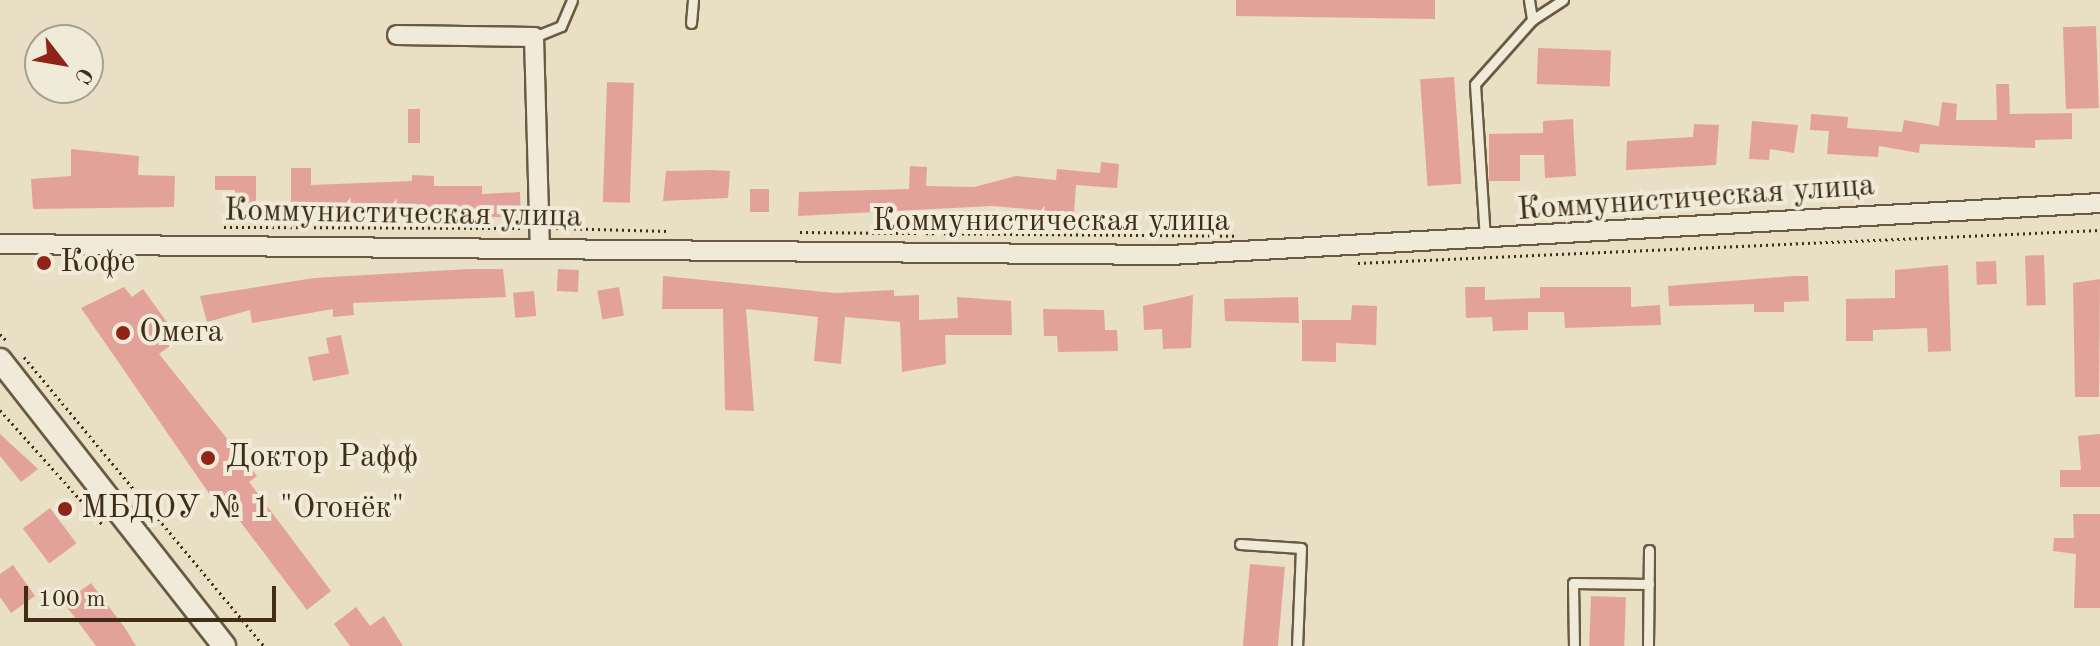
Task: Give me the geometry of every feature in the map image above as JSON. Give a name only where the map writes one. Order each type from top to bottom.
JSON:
[{"type":"street","points":[[397,35],[534,37],[540,246]]},
{"type":"street","name":"Коммунистическая улица","points":[[0,244],[540,246],[1170,255],[1486,242],[2100,203]]},
{"type":"street","points":[[0,360],[224,646]]},
{"type":"lane","points":[[534,37],[561,26],[572,0]]},
{"type":"lane","points":[[691,23],[693,0]]},
{"type":"lane","points":[[1529,0],[1532,20]]},
{"type":"lane","points":[[1486,242],[1475,84],[1532,20],[1563,0]]},
{"type":"lane","points":[[1240,544],[1301,548],[1297,646]]},
{"type":"lane","points":[[1648,646],[1649,550]]},
{"type":"lane","points":[[1574,646],[1573,583],[1649,584]]},
{"type":"path","points":[[0,334],[264,646]]},
{"type":"building","points":[[1236,0],[1435,0],[1435,19],[1236,16]]},
{"type":"building","points":[[2096,26],[2099,108],[2066,109],[2063,27]]},
{"type":"building","points":[[1538,48],[1611,51],[1610,87],[1537,84]]},
{"type":"building","points":[[1454,77],[1461,184],[1428,186],[1420,79]]},
{"type":"building","points":[[607,82],[634,83],[630,203],[603,202]]},
{"type":"building","points":[[1996,84],[2009,84],[2010,114],[2072,113],[2072,139],[2035,140],[2035,148],[1920,144],[1919,153],[1879,146],[1878,157],[1827,154],[1829,131],[1810,130],[1811,114],[1848,117],[1847,128],[1902,132],[1904,120],[1939,126],[1942,102],[1957,104],[1956,120],[1997,120]]},
{"type":"building","points":[[408,109],[420,109],[420,143],[408,143]]},
{"type":"building","points":[[1573,119],[1576,176],[1545,178],[1544,155],[1520,155],[1520,181],[1489,181],[1489,134],[1543,133],[1543,121]]},
{"type":"building","points":[[1752,121],[1798,125],[1794,153],[1770,149],[1769,160],[1749,159]]},
{"type":"building","points":[[1694,124],[1719,125],[1716,165],[1626,170],[1627,141],[1693,137]]},
{"type":"building","points":[[71,149],[139,156],[138,175],[175,176],[174,207],[33,209],[31,179],[71,176]]},
{"type":"building","points":[[1101,162],[1119,164],[1117,188],[1076,185],[1074,213],[992,206],[798,216],[799,192],[909,189],[910,166],[927,167],[926,186],[974,187],[1016,176],[1056,180],[1057,169],[1100,173]]},
{"type":"building","points":[[291,168],[311,168],[311,185],[412,181],[412,175],[434,176],[434,186],[482,186],[482,194],[520,192],[521,217],[453,217],[410,211],[410,204],[291,203]]},
{"type":"building","points":[[666,171],[730,171],[728,198],[663,201]]},
{"type":"building","points":[[215,176],[256,176],[256,206],[235,206],[235,190],[215,190]]},
{"type":"building","points":[[750,189],[769,189],[769,212],[750,212]]},
{"type":"building","points":[[2044,255],[2046,305],[2027,306],[2025,256]]},
{"type":"building","points":[[1996,261],[1997,284],[1977,285],[1976,262]]},
{"type":"building","points":[[1948,265],[1951,351],[1928,352],[1927,328],[1873,330],[1873,341],[1846,341],[1846,299],[1895,298],[1895,270]]},
{"type":"building","points":[[503,269],[506,297],[353,303],[354,315],[333,317],[333,309],[252,323],[250,310],[207,322],[200,296],[314,278]]},
{"type":"building","points":[[558,269],[579,270],[578,292],[557,291]]},
{"type":"building","points":[[663,276],[835,293],[894,290],[894,296],[919,295],[919,320],[958,318],[957,297],[1011,301],[1012,335],[945,335],[946,364],[902,372],[900,322],[845,317],[841,364],[814,361],[818,317],[746,309],[754,411],[725,410],[723,309],[662,309]]},
{"type":"building","points":[[1808,276],[1809,301],[1784,302],[1784,312],[1754,312],[1754,304],[1669,306],[1668,286]]},
{"type":"building","points":[[2100,279],[2099,397],[2075,397],[2073,283]]},
{"type":"building","points":[[124,287],[132,297],[143,289],[179,339],[159,354],[257,476],[249,482],[331,591],[307,610],[224,500],[217,505],[81,308]]},
{"type":"building","points":[[619,287],[624,316],[602,319],[597,291]]},
{"type":"building","points":[[1465,287],[1485,287],[1485,300],[1540,298],[1540,287],[1631,287],[1631,307],[1660,305],[1661,325],[1565,328],[1564,312],[1528,312],[1528,330],[1493,331],[1492,317],[1466,318]]},
{"type":"building","points":[[534,291],[536,316],[515,318],[513,293]]},
{"type":"building","points":[[1193,295],[1191,348],[1163,349],[1162,329],[1144,330],[1143,306]]},
{"type":"building","points":[[1298,297],[1299,323],[1225,321],[1224,299]]},
{"type":"building","points":[[1352,305],[1377,306],[1376,345],[1336,343],[1336,362],[1302,361],[1302,320],[1351,320]]},
{"type":"building","points":[[1043,309],[1104,310],[1105,330],[1117,330],[1118,351],[1058,352],[1057,336],[1044,336]]},
{"type":"building","points":[[341,335],[349,374],[313,381],[308,357],[329,353],[326,338]]},
{"type":"building","points":[[0,434],[38,469],[21,482],[0,456]]},
{"type":"building","points":[[2100,434],[2100,487],[2060,487],[2060,470],[2081,470],[2078,436]]},
{"type":"building","points":[[50,508],[76,543],[49,564],[23,528]]},
{"type":"building","points":[[2073,514],[2100,514],[2100,608],[2074,608],[2076,554],[2053,551],[2054,538],[2074,538]]},
{"type":"building","points":[[1250,564],[1285,567],[1278,646],[1243,646]]},
{"type":"building","points":[[13,565],[35,596],[11,613],[0,597],[0,574]]},
{"type":"building","points":[[91,583],[136,646],[96,646],[64,603]]},
{"type":"building","points":[[1591,596],[1626,597],[1624,646],[1589,646]]},
{"type":"building","points":[[356,607],[370,626],[384,616],[403,646],[350,646],[334,624]]},
{"type":"place","name":"Кофе","points":[[44,263]]},
{"type":"place","name":"Омега","points":[[123,333]]},
{"type":"place","name":"Доктор Рафф","points":[[208,458]]},
{"type":"place","name":"МБДОУ № 1 \"Огонёк\"","points":[[65,509]]}]
